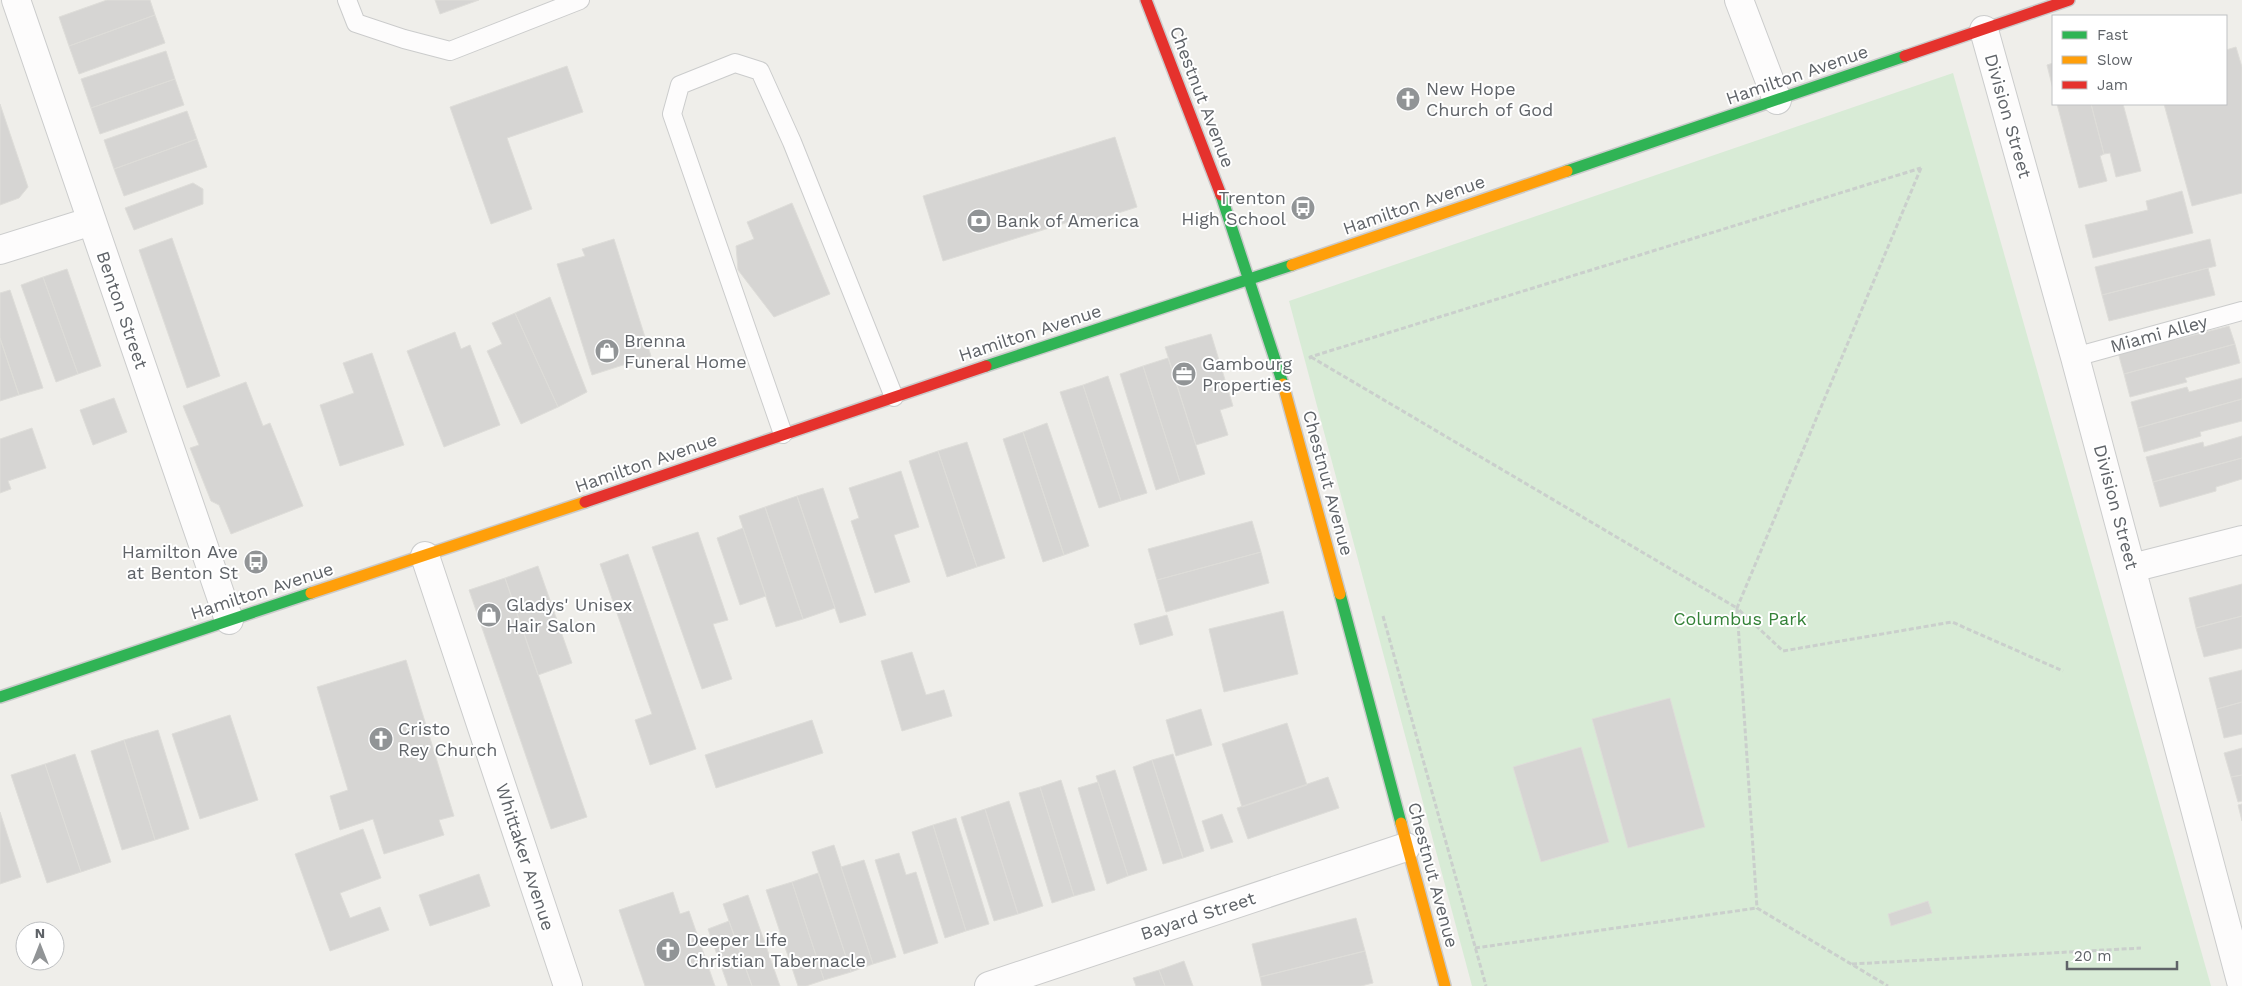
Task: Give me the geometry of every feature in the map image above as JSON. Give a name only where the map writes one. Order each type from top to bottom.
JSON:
[{"type":"main road","name":"Chestnut Avenue","points":[[1146,0],[1223,200],[1287,397],[1406,847],[1445,986]]},
{"type":"main road","name":"Hamilton Avenue","points":[[0,698],[782,434],[1250,279],[2070,0]]},
{"type":"street","name":"Benton Street","points":[[16,0],[228,620]]},
{"type":"street","points":[[1739,0],[1777,100]]},
{"type":"street","name":"Division Street","points":[[1984,30],[2075,357],[2241,977]]},
{"type":"street","points":[[0,250],[92,221]]},
{"type":"street","points":[[2132,568],[2242,540]]},
{"type":"street","name":"Whittaker Avenue","points":[[424,556],[568,986]]},
{"type":"street","name":"Bayard Street","points":[[989,986],[1406,847]]},
{"type":"lane","points":[[347,0],[356,23],[404,39],[450,51],[580,0]]},
{"type":"lane","points":[[782,434],[672,114],[680,85],[735,63],[760,71],[792,142],[894,397]]},
{"type":"lane","name":"Miami Alley","points":[[2075,357],[2242,311]]},
{"type":"path","points":[[1310,357],[1921,168],[1737,608],[1757,908]]},
{"type":"path","points":[[1310,357],[1313,366]]},
{"type":"path","points":[[1310,357],[1737,608],[1783,650],[1952,622],[2063,671]]},
{"type":"path","points":[[1382,614],[1486,986]]},
{"type":"path","points":[[1475,948],[1757,908],[1888,986]]},
{"type":"path","points":[[1851,964],[2142,948]]},
{"type":"green space","name":"Columbus Park","points":[[1953,73],[2211,986],[1472,986],[1289,301]]},
{"type":"building","points":[[107,0],[150,0],[155,15],[69,46],[59,17]]},
{"type":"building","points":[[435,0],[479,0],[440,14]]},
{"type":"building","points":[[155,15],[165,43],[79,74],[69,46]]},
{"type":"building","points":[[2236,47],[2242,67],[2242,193],[2192,206],[2164,105],[2227,105],[2227,50]]},
{"type":"building","points":[[166,51],[175,79],[91,108],[81,79]]},
{"type":"building","points":[[2052,63],[2052,85],[2047,65]]},
{"type":"building","points":[[567,66],[583,112],[507,138],[532,209],[491,224],[450,107]]},
{"type":"building","points":[[175,79],[184,105],[100,134],[91,108]]},
{"type":"building","points":[[0,104],[28,187],[19,198],[0,205]]},
{"type":"building","points":[[2057,105],[2091,105],[2104,154],[2100,156],[2107,181],[2079,188]]},
{"type":"building","points":[[2091,105],[2123,105],[2141,171],[2116,177],[2110,153],[2104,154]]},
{"type":"building","points":[[187,111],[197,139],[114,169],[104,140]]},
{"type":"building","points":[[1115,137],[1137,207],[1090,222],[1088,216],[943,261],[923,196]]},
{"type":"building","points":[[197,139],[207,167],[124,196],[114,169]]},
{"type":"building","points":[[193,183],[203,189],[203,204],[134,230],[125,208]]},
{"type":"building","points":[[2182,191],[2193,233],[2093,258],[2085,225],[2148,210],[2146,201]]},
{"type":"building","points":[[792,203],[830,294],[774,317],[738,270],[736,246],[754,239],[747,222]]},
{"type":"building","points":[[172,238],[220,376],[187,388],[139,250]]},
{"type":"building","points":[[614,239],[651,356],[592,375],[557,264],[585,256],[582,249]]},
{"type":"building","points":[[2210,239],[2216,266],[2102,295],[2095,267]]},
{"type":"building","points":[[2208,268],[2215,295],[2109,321],[2102,295]]},
{"type":"building","points":[[67,269],[101,366],[78,374],[43,277]]},
{"type":"building","points":[[43,277],[78,374],[56,382],[21,285]]},
{"type":"building","points":[[10,290],[43,388],[19,395],[0,338],[0,293]]},
{"type":"building","points":[[550,297],[587,392],[558,407],[515,313]]},
{"type":"building","points":[[515,313],[558,407],[521,424],[487,351],[502,344],[492,323]]},
{"type":"building","points":[[2229,326],[2235,344],[2124,374],[2117,349],[2173,334],[2175,340]]},
{"type":"building","points":[[455,332],[461,349],[470,345],[500,425],[444,447],[407,351]]},
{"type":"building","points":[[1211,334],[1233,406],[1220,410],[1228,435],[1196,445],[1165,347]]},
{"type":"building","points":[[0,338],[19,395],[0,401]]},
{"type":"building","points":[[2235,344],[2240,363],[2185,378],[2187,382],[2130,397],[2124,374]]},
{"type":"building","points":[[372,353],[404,445],[340,466],[320,405],[354,393],[343,363]]},
{"type":"building","points":[[1168,358],[1205,474],[1180,482],[1143,366]]},
{"type":"building","points":[[1143,366],[1180,482],[1156,490],[1120,374]]},
{"type":"building","points":[[1108,376],[1147,493],[1121,501],[1083,385]]},
{"type":"building","points":[[2242,378],[2242,399],[2138,428],[2131,402],[2187,387],[2189,392]]},
{"type":"building","points":[[246,382],[263,426],[270,423],[303,506],[231,534],[219,505],[211,501],[190,448],[199,445],[183,406]]},
{"type":"building","points":[[1083,385],[1121,501],[1099,508],[1060,392]]},
{"type":"building","points":[[114,398],[127,432],[93,445],[80,410]]},
{"type":"building","points":[[2242,399],[2242,421],[2200,432],[2201,436],[2144,452],[2138,428]]},
{"type":"building","points":[[1047,423],[1089,546],[1064,555],[1023,432]]},
{"type":"building","points":[[32,428],[46,468],[8,481],[11,489],[0,493],[0,439]]},
{"type":"building","points":[[1023,432],[1064,555],[1043,562],[1003,439]]},
{"type":"building","points":[[2242,436],[2242,458],[2153,482],[2146,457],[2203,442],[2204,447]]},
{"type":"building","points":[[967,442],[1005,558],[977,567],[938,451]]},
{"type":"building","points":[[938,451],[977,567],[947,577],[909,461]]},
{"type":"building","points":[[2242,458],[2242,479],[2216,487],[2216,491],[2160,507],[2153,482]]},
{"type":"building","points":[[901,471],[919,527],[894,535],[910,582],[875,593],[851,521],[859,518],[849,488]]},
{"type":"building","points":[[823,488],[866,615],[840,623],[797,496]]},
{"type":"building","points":[[797,496],[835,608],[803,619],[765,507]]},
{"type":"building","points":[[765,507],[803,619],[776,627],[739,516]]},
{"type":"building","points":[[1252,521],[1261,552],[1157,580],[1148,549]]},
{"type":"building","points":[[743,528],[766,596],[740,605],[717,538]]},
{"type":"building","points":[[698,532],[728,620],[713,624],[732,679],[702,689],[652,547]]},
{"type":"building","points":[[1261,552],[1269,583],[1166,612],[1157,580]]},
{"type":"building","points":[[628,554],[696,749],[650,765],[635,720],[652,714],[600,564]]},
{"type":"building","points":[[538,566],[572,663],[538,675],[505,578]]},
{"type":"building","points":[[505,578],[587,817],[551,829],[469,590]]},
{"type":"building","points":[[2242,584],[2242,616],[2196,628],[2189,598]]},
{"type":"building","points":[[1283,611],[1298,674],[1224,692],[1209,629]]},
{"type":"building","points":[[1167,615],[1173,635],[1140,645],[1134,624]]},
{"type":"building","points":[[2242,616],[2242,648],[2204,657],[2196,628]]},
{"type":"building","points":[[912,652],[926,695],[944,690],[952,716],[902,731],[881,661]]},
{"type":"building","name":"Cristo Rey Church","points":[[406,660],[454,816],[439,820],[444,835],[384,854],[373,819],[340,830],[330,796],[348,790],[317,687]]},
{"type":"building","points":[[2242,670],[2242,702],[2217,709],[2209,678]]},
{"type":"building","points":[[1670,698],[1705,827],[1628,848],[1592,719]]},
{"type":"building","points":[[2242,702],[2242,734],[2224,738],[2217,709]]},
{"type":"building","points":[[1201,709],[1212,745],[1176,756],[1166,720]]},
{"type":"building","points":[[230,715],[258,800],[200,819],[172,734]]},
{"type":"building","points":[[812,720],[823,753],[716,788],[705,755]]},
{"type":"building","points":[[1287,723],[1307,785],[1242,807],[1222,744]]},
{"type":"building","points":[[158,730],[189,829],[155,840],[124,740]]},
{"type":"building","points":[[124,740],[155,840],[122,850],[91,751]]},
{"type":"building","points":[[1581,747],[1609,842],[1541,862],[1513,767]]},
{"type":"building","points":[[2242,748],[2242,775],[2231,777],[2224,753]]},
{"type":"building","points":[[75,754],[111,862],[81,872],[45,764]]},
{"type":"building","points":[[1173,754],[1204,851],[1183,858],[1152,760]]},
{"type":"building","points":[[1152,760],[1183,858],[1163,864],[1133,767]]},
{"type":"building","points":[[45,764],[81,872],[47,883],[11,775]]},
{"type":"building","points":[[1115,770],[1147,870],[1128,876],[1096,776]]},
{"type":"building","points":[[2242,775],[2242,801],[2238,802],[2231,777]]},
{"type":"building","points":[[1328,777],[1339,808],[1248,839],[1237,808]]},
{"type":"building","points":[[1061,780],[1095,890],[1074,896],[1040,787]]},
{"type":"building","points":[[1098,782],[1128,876],[1107,884],[1078,788]]},
{"type":"building","points":[[1040,787],[1074,896],[1052,903],[1019,793]]},
{"type":"building","points":[[1009,801],[1043,906],[1018,914],[985,809]]},
{"type":"building","points":[[2242,804],[2242,821],[2238,805]]},
{"type":"building","points":[[985,809],[1018,914],[994,921],[961,817]]},
{"type":"building","points":[[0,812],[21,877],[0,884]]},
{"type":"building","points":[[1222,814],[1233,842],[1211,849],[1202,821]]},
{"type":"building","points":[[956,818],[989,924],[966,931],[933,825]]},
{"type":"building","points":[[933,825],[966,931],[945,938],[912,832]]},
{"type":"building","points":[[363,829],[381,878],[340,893],[350,918],[380,907],[389,930],[330,951],[295,854]]},
{"type":"building","points":[[834,845],[873,964],[851,972],[812,852]]},
{"type":"building","points":[[899,853],[906,875],[916,872],[938,943],[904,954],[875,860]]},
{"type":"building","points":[[864,860],[896,957],[873,964],[841,867]]},
{"type":"building","points":[[818,873],[851,972],[824,980],[792,882]]},
{"type":"building","points":[[479,874],[490,906],[430,926],[419,895]]},
{"type":"building","points":[[792,882],[824,980],[806,986],[798,986],[766,890]]},
{"type":"building","name":"Deeper Life Christian Tabernacle","points":[[673,892],[680,914],[689,911],[715,986],[645,986],[619,910]]},
{"type":"building","points":[[748,895],[780,986],[752,986],[723,904]]},
{"type":"building","points":[[1928,901],[1932,913],[1891,926],[1888,914]]},
{"type":"building","points":[[1356,918],[1365,951],[1260,977],[1252,944]]},
{"type":"building","points":[[729,921],[752,986],[728,986],[708,929]]},
{"type":"building","points":[[1365,951],[1373,983],[1361,986],[1262,986],[1260,977]]},
{"type":"building","points":[[1184,961],[1193,986],[1165,986],[1159,970]]},
{"type":"building","points":[[1159,970],[1165,986],[1136,986],[1133,978]]},
{"type":"traffic: fast","points":[[1567,171],[1905,56]]},
{"type":"traffic: fast","points":[[1221,195],[1283,384]]},
{"type":"traffic: fast","points":[[986,366],[1292,265]]},
{"type":"traffic: fast","points":[[0,697],[311,593]]},
{"type":"traffic: fast","points":[[1340,594],[1401,823]]},
{"type":"traffic: slow","points":[[1292,265],[1567,171]]},
{"type":"traffic: slow","points":[[1283,384],[1340,594]]},
{"type":"traffic: slow","points":[[311,593],[585,502]]},
{"type":"traffic: slow","points":[[1401,823],[1445,986]]},
{"type":"traffic: jam","points":[[1146,0],[1221,195]]},
{"type":"traffic: jam","points":[[1905,56],[2069,0]]},
{"type":"traffic: jam","points":[[585,502],[986,366]]},
{"type":"place","name":"New Hope Church of God","points":[[1408,99]]},
{"type":"place","name":"Trenton High School","points":[[1303,208]]},
{"type":"place","name":"Bank of America","points":[[979,221]]},
{"type":"place","name":"Brenna Funeral Home","points":[[607,351]]},
{"type":"place","name":"Gambourg Properties","points":[[1184,374]]},
{"type":"place","name":"Hamilton Ave at Benton St","points":[[256,562]]},
{"type":"place","name":"Gladys' Unisex Hair Salon","points":[[489,615]]},
{"type":"place","name":"Cristo Rey Church","points":[[381,739]]},
{"type":"place","name":"Deeper Life Christian Tabernacle","points":[[668,950]]}]
